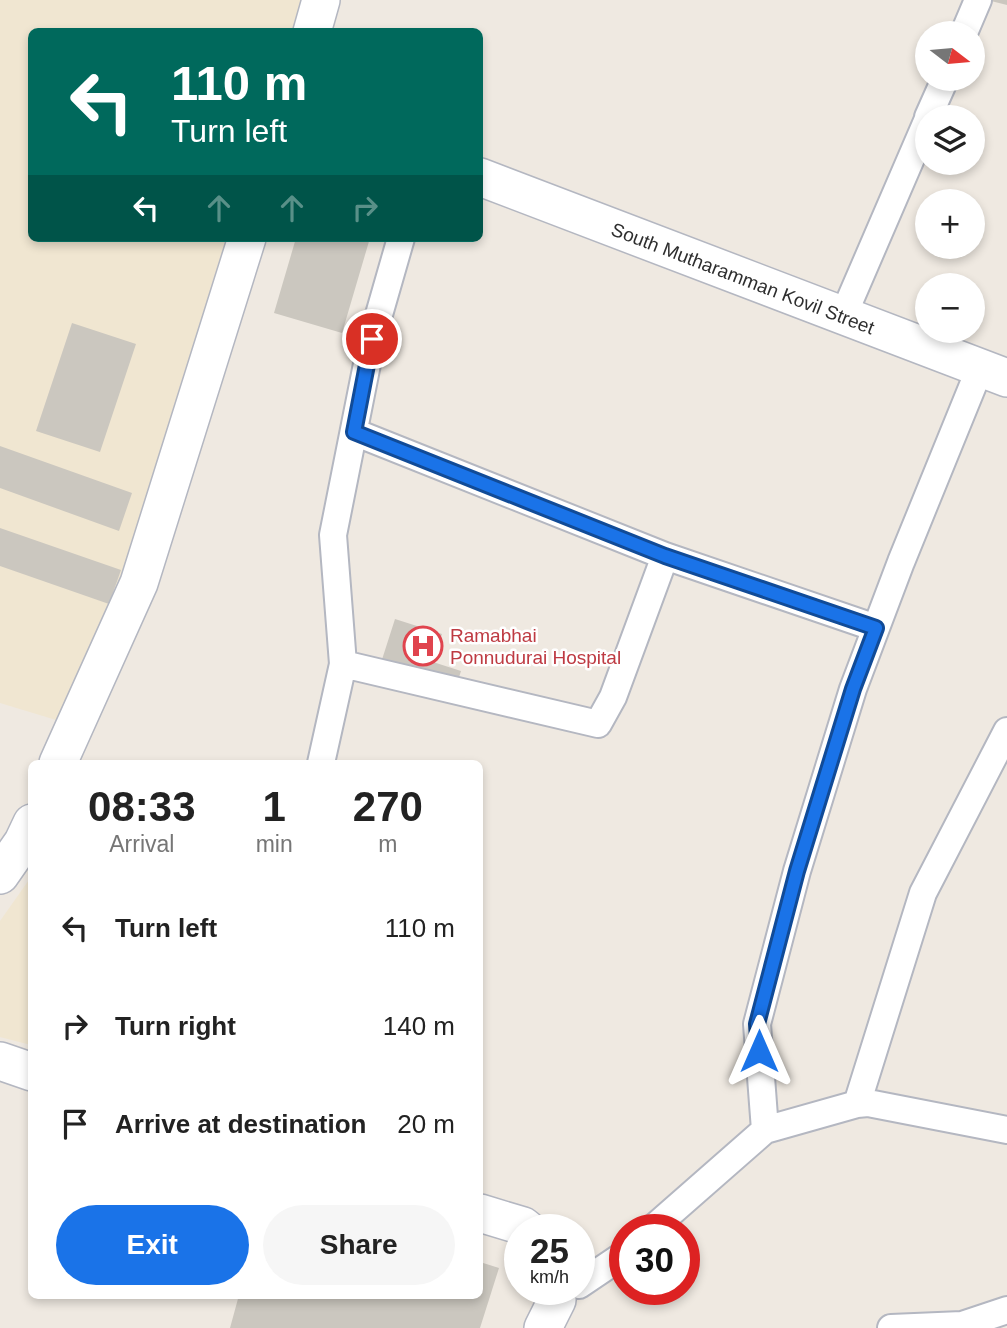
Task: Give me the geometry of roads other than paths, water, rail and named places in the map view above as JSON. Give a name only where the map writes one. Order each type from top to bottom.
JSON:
[{"type":"street","points":[[313,28],[321,0]]},
{"type":"street","points":[[969,21],[978,0]]},
{"type":"street","points":[[843,316],[915,148]]},
{"type":"street","name":"South Mutharamman Kovil Street","points":[[483,178],[994,373]]},
{"type":"street","points":[[59,760],[139,583],[246,242]]},
{"type":"street","points":[[322,760],[343,663],[333,535],[372,339],[400,242]]},
{"type":"street","points":[[765,1130],[757,1024],[797,871],[853,689],[876,628],[994,373]]},
{"type":"street","points":[[354,432],[665,556],[876,628]]},
{"type":"street","points":[[343,663],[598,724],[613,697],[665,556]]},
{"type":"street","points":[[857,1104],[923,893],[1007,731]]},
{"type":"street","points":[[0,875],[28,831]]},
{"type":"street","points":[[0,1061],[28,1071]]},
{"type":"street","points":[[669,1214],[765,1130],[857,1104],[868,1103],[1007,1130]]},
{"type":"street","points":[[483,1214],[504,1220]]},
{"type":"street","points":[[595,1277],[609,1266]]},
{"type":"street","points":[[891,1328],[962,1325],[1007,1310]]},
{"type":"place","name":"Ramabhai Ponnudurai Hospital","points":[[423,646]]}]
